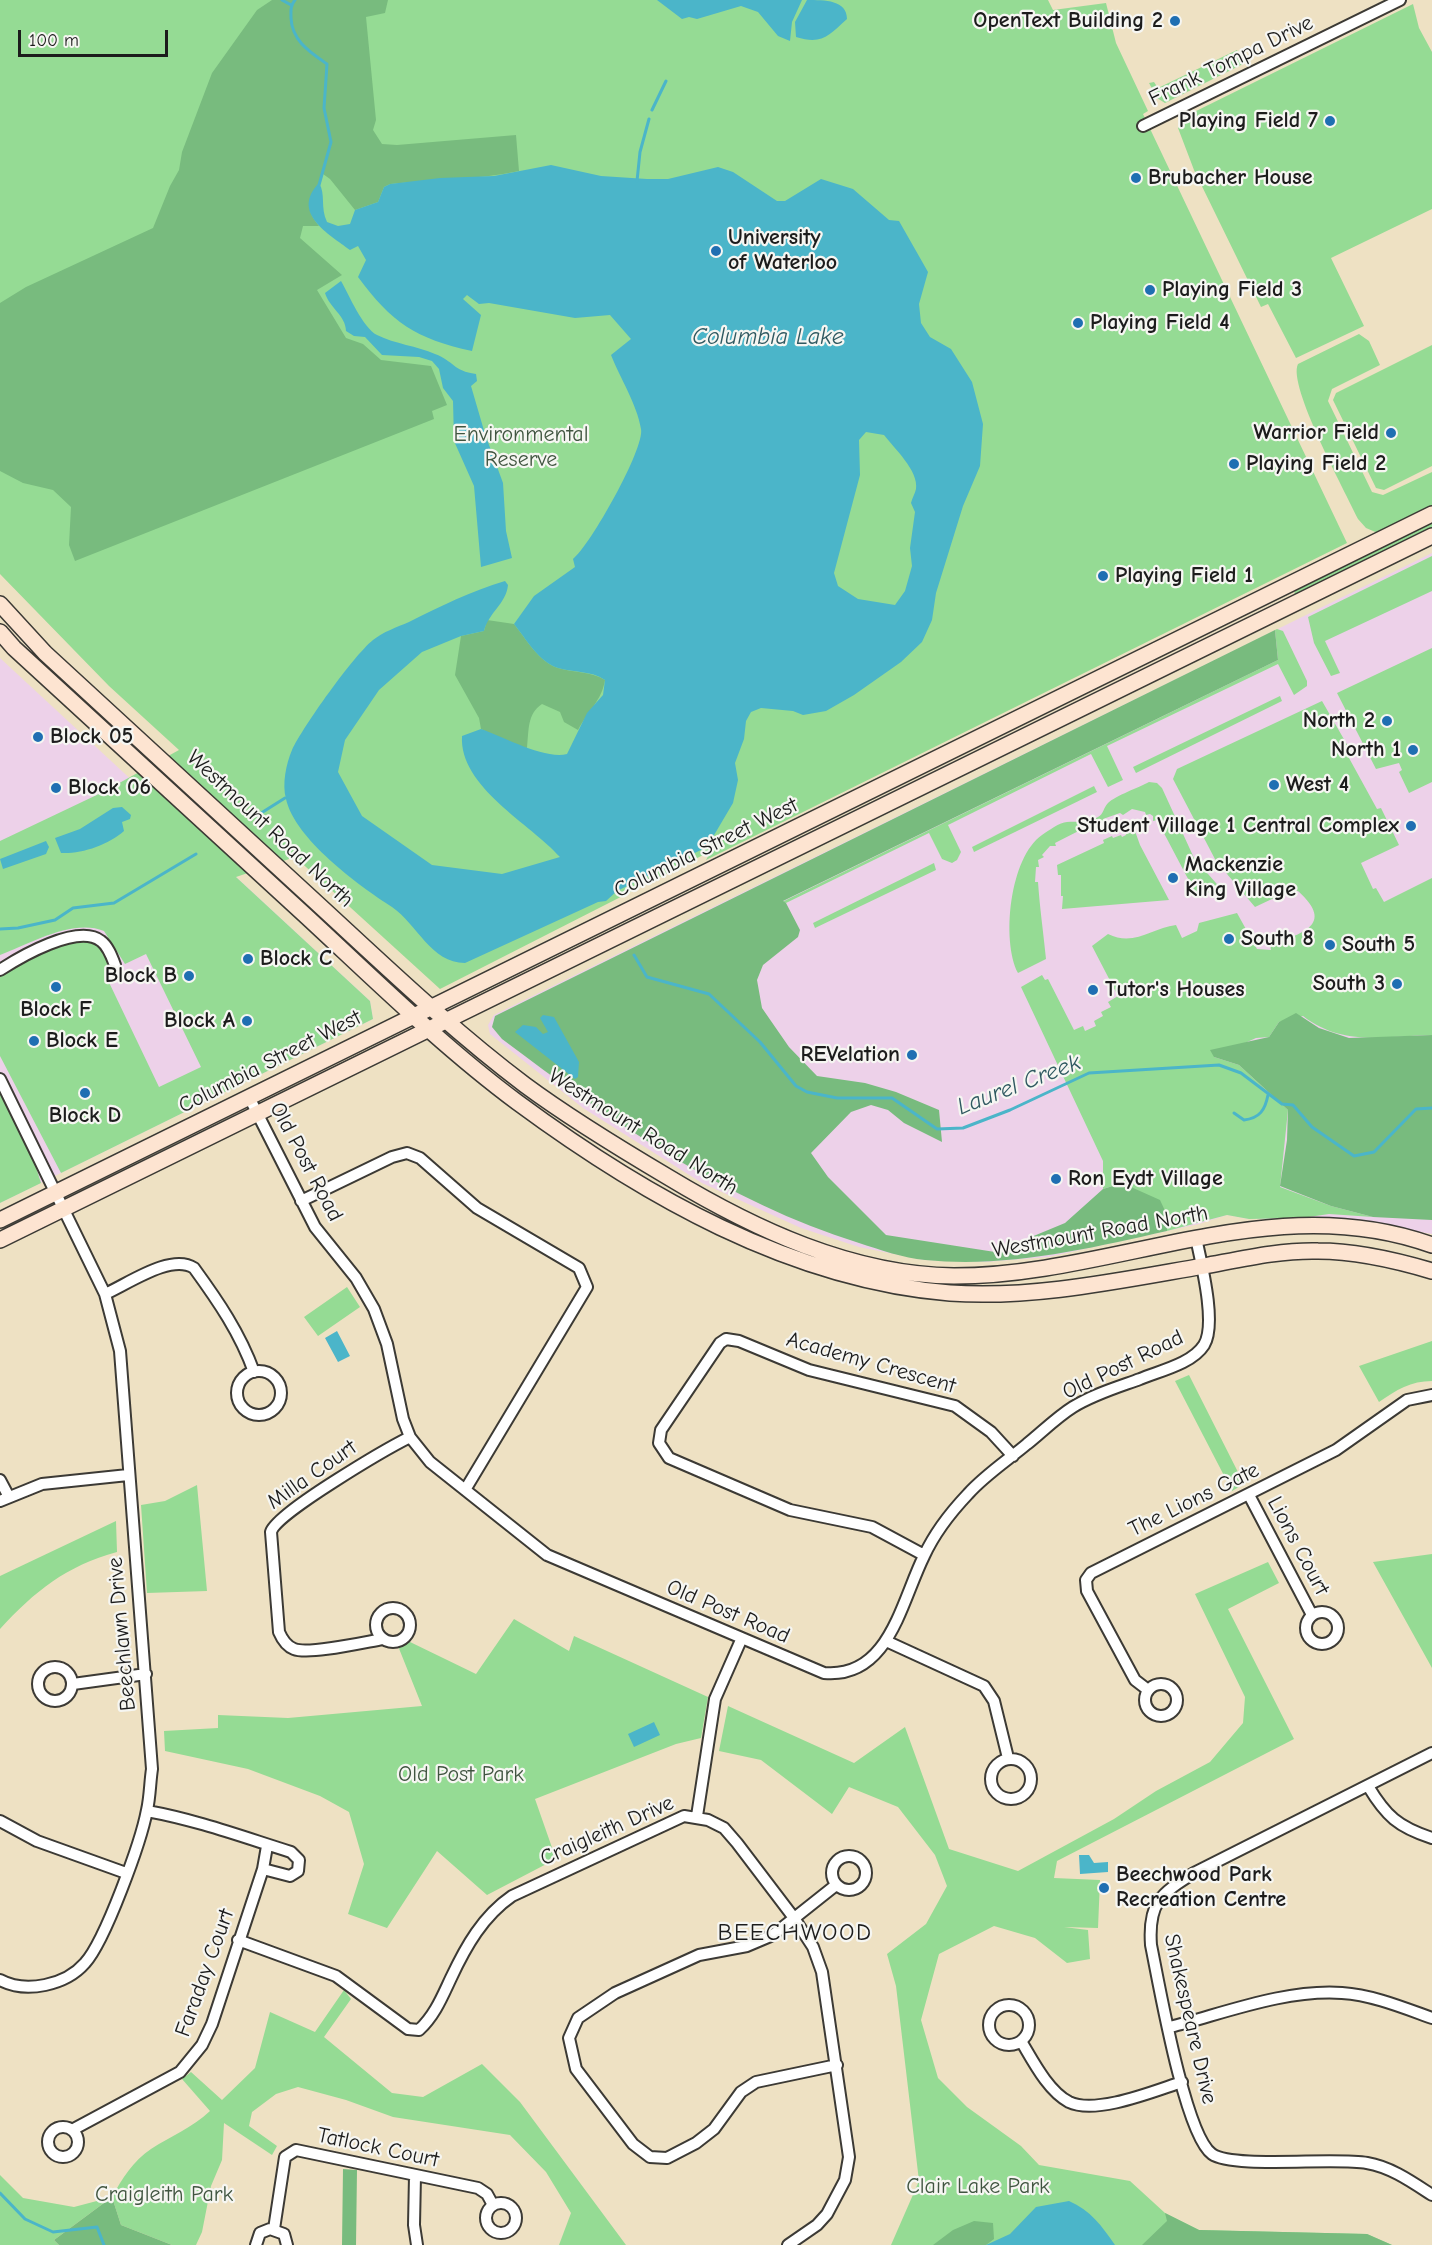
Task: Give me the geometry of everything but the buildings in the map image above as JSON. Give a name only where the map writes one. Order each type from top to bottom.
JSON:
[{"type":"main road","name":"Columbia Street West","points":[[0,1220],[1432,514]]},
{"type":"main road","name":"Columbia Street West","points":[[0,1240],[1432,536]]},
{"type":"main road","name":"Westmount Road North","points":[[0,604],[45,653],[445,1021],[524,1084],[588,1129],[703,1199],[749,1222],[808,1246],[874,1266],[952,1276],[1002,1274],[1051,1268],[1196,1238],[1252,1228],[1297,1224],[1340,1225],[1383,1231],[1432,1245]]},
{"type":"main road","name":"Westmount Road North","points":[[0,632],[14,648],[429,1028],[514,1100],[603,1161],[695,1214],[792,1259],[863,1280],[905,1288],[955,1293],[1063,1287],[1275,1253],[1319,1251],[1395,1260],[1432,1271]]},
{"type":"street","name":"Frank Tompa Drive","points":[[1143,126],[1400,0]]},
{"type":"street","points":[[0,970],[41,946],[90,936],[99,939],[106,946],[115,965]]},
{"type":"street","name":"Beechlawn Drive","points":[[0,1079],[105,1294],[120,1351],[152,1769],[147,1811],[97,1947],[84,1965],[69,1976],[51,1984],[31,1987],[0,1980]]},
{"type":"street","name":"Old Post Road","points":[[250,1098],[315,1227],[356,1278],[374,1309],[387,1344],[403,1419],[410,1437],[430,1462],[547,1555],[741,1640],[824,1673],[838,1675],[850,1673],[868,1664],[886,1641],[924,1555],[944,1520],[972,1490],[1072,1408],[1093,1397],[1174,1366],[1203,1346],[1207,1336],[1208,1316],[1196,1238]]},
{"type":"street","points":[[301,1201],[392,1157],[407,1153],[420,1158],[477,1208],[579,1268],[584,1276],[587,1287],[465,1490]]},
{"type":"street","points":[[105,1294],[170,1263],[188,1264],[194,1268],[245,1346],[254,1372]]},
{"type":"street","name":"Academy Crescent","points":[[924,1555],[872,1527],[790,1510],[669,1458],[658,1443],[661,1430],[720,1343],[726,1339],[739,1341],[809,1370],[955,1406],[991,1432],[1013,1456]]},
{"type":"street","points":[[254,1372],[267,1373],[279,1386],[279,1401],[270,1413],[251,1414],[238,1402],[237,1389],[240,1381],[254,1372]]},
{"type":"street","name":"The Lions Gate","points":[[1148,1690],[1135,1680],[1088,1591],[1086,1580],[1091,1573],[1336,1450],[1407,1400],[1432,1395]]},
{"type":"street","name":"Milla Court","points":[[383,1639],[309,1650],[288,1646],[279,1632],[271,1532],[276,1522],[290,1512],[376,1455],[410,1437]]},
{"type":"street","points":[[0,1480],[4,1499],[42,1484],[128,1475]]},
{"type":"street","name":"Lions Court","points":[[1249,1495],[1312,1615]]},
{"type":"street","points":[[697,1816],[715,1699],[741,1640]]},
{"type":"street","points":[[886,1641],[984,1686],[994,1701],[1008,1758]]},
{"type":"street","points":[[73,1684],[146,1674]]},
{"type":"street","name":"Shakespeare Drive","points":[[1432,1753],[1194,1873],[1169,1888],[1154,1905],[1149,1924],[1151,1946],[1182,2082],[1198,2137],[1213,2155],[1238,2161],[1366,2163],[1399,2175],[1432,2194]]},
{"type":"street","points":[[1368,1786],[1381,1808],[1401,1827],[1432,1838]]},
{"type":"street","points":[[147,1811],[192,1820],[291,1852],[299,1860],[298,1871],[290,1876],[262,1869]]},
{"type":"street","name":"Craigleith Drive","points":[[238,1941],[336,1976],[408,2029],[419,2030],[436,2011],[471,1939],[495,1907],[512,1896],[676,1818],[697,1816],[724,1828],[794,1918],[813,1947],[822,1972],[837,2065],[849,2157],[845,2180],[827,2214],[817,2225],[789,2245]]},
{"type":"street","points":[[0,1821],[12,1829],[78,1857],[126,1873]]},
{"type":"street","name":"Faraday Court","points":[[72,2130],[180,2072],[192,2059],[212,2024],[262,1869],[267,1846]]},
{"type":"street","points":[[836,1885],[772,1935],[747,1946],[699,1955],[615,1993],[578,2018],[569,2038],[576,2069],[633,2144],[650,2157],[667,2158],[696,2144],[714,2129],[741,2092],[756,2082],[837,2065]]},
{"type":"street","points":[[1170,2027],[1300,1994],[1344,1993],[1393,2004],[1432,2018]]},
{"type":"street","points":[[1021,2041],[1054,2089],[1068,2102],[1080,2105],[1113,2102],[1182,2082]]},
{"type":"street","name":"Tatlock Court","points":[[274,2229],[285,2157],[296,2150],[478,2188],[487,2194],[493,2205]]},
{"type":"street","points":[[415,2176],[414,2225],[417,2245]]},
{"type":"street","points":[[256,2245],[260,2233],[274,2229],[284,2234],[287,2245]]},
{"type":"shaded area","points":[[1432,553],[1432,1234],[1346,1219],[1249,1219],[1227,1215],[1199,1224],[1048,1257],[986,1262],[924,1260],[859,1247],[801,1228],[702,1183],[583,1108],[490,1034],[488,1025],[494,1015]]},
{"type":"shaded area","points":[[0,658],[370,1001],[373,1019],[0,1203]]},
{"type":"green space","name":"Environmental Reserve","points":[[0,0],[1048,0],[1053,10],[1106,3],[1116,43],[1148,111],[1143,114],[1347,543],[706,860],[711,851],[440,989],[295,857],[236,877],[370,1001],[373,1019],[61,1173],[0,1056],[0,975],[61,945],[86,940],[95,943],[103,951],[113,970],[105,974],[159,1087],[201,1067],[146,954],[125,964],[104,931],[79,928],[51,934],[0,955],[0,841],[103,792],[179,750],[109,686],[0,574]]},
{"type":"green space","points":[[272,0],[388,0],[385,13],[366,17],[376,120],[373,130],[382,144],[397,145],[516,135],[519,171],[471,178],[390,184],[384,187],[378,202],[355,210],[330,179],[323,174],[310,205],[313,218],[319,226],[303,226],[300,238],[342,275],[317,290],[346,338],[363,344],[381,360],[431,366],[447,405],[432,411],[434,419],[75,561],[69,545],[71,507],[53,490],[23,483],[0,471],[0,303],[26,287],[153,228],[179,170],[182,152],[212,73],[257,10]]},
{"type":"green space","points":[[1413,4],[1419,28],[1432,52],[1432,209],[1331,258],[1364,326],[1296,358],[1268,304],[1261,307],[1194,170],[1178,128],[1186,116]]},
{"type":"green space","points":[[1237,50],[1243,64],[1165,103],[1157,98],[1149,83],[1154,82],[1158,88]]},
{"type":"green space","points":[[1359,334],[1369,341],[1380,365],[1332,389],[1328,401],[1372,492],[1383,495],[1432,472],[1432,509],[1380,534],[1366,528],[1358,519],[1309,415],[1297,376],[1298,364]]},
{"type":"green space","name":"Warrior Field","points":[[1432,345],[1432,466],[1384,490],[1376,488],[1333,400],[1336,393]]},
{"type":"green space","points":[[1432,523],[1432,530],[1297,597],[1294,595],[1295,591]]},
{"type":"green space","points":[[1432,556],[1432,591],[1325,641],[1340,673],[1331,676],[1314,643],[1308,617]]},
{"type":"green space","points":[[487,620],[514,624],[533,649],[551,665],[564,670],[594,675],[605,680],[598,700],[578,730],[564,722],[560,712],[542,704],[531,718],[527,748],[514,745],[481,729],[479,718],[455,675],[461,636],[484,631]]},
{"type":"green space","points":[[1275,630],[1283,631],[1307,681],[1307,686],[1294,695],[1278,664],[1107,746],[1123,780],[1108,787],[1091,754],[948,825],[961,852],[957,860],[952,863],[942,859],[929,833],[786,903],[782,902],[1278,660]]},
{"type":"green space","points":[[1275,630],[1278,660],[783,901],[800,930],[798,937],[763,965],[757,980],[762,1008],[789,1047],[817,1076],[865,1083],[896,1092],[939,1110],[942,1142],[904,1123],[888,1110],[871,1105],[851,1112],[811,1153],[828,1177],[886,1235],[995,1252],[1065,1223],[1103,1189],[1122,1183],[1160,1200],[1167,1215],[1167,1231],[1077,1250],[1017,1259],[956,1262],[925,1260],[884,1251],[810,1226],[717,1182],[628,1129],[585,1100],[502,1039],[492,1027],[495,1016]]},
{"type":"green space","points":[[1432,648],[1432,782],[1409,793],[1399,772],[1402,770],[1399,763],[1376,769],[1337,693]]},
{"type":"green space","points":[[1280,696],[1282,701],[1136,773],[1133,767]]},
{"type":"green space","points":[[1322,701],[1353,755],[1349,758],[1377,809],[1381,808],[1399,845],[1361,863],[1373,889],[1376,888],[1384,902],[1432,878],[1432,1035],[1381,1038],[1349,1036],[1318,1026],[1303,1016],[1279,1022],[1269,1037],[1256,1038],[1214,1057],[1239,1065],[1288,1110],[1280,1187],[1331,1206],[1373,1217],[1329,1214],[1302,1218],[1249,1219],[1227,1215],[1167,1231],[1167,1215],[1122,1183],[1103,1189],[1103,1161],[1021,987],[1042,975],[1045,980],[1048,979],[1074,1030],[1083,1026],[1085,1031],[1096,1026],[1094,1021],[1103,1016],[1101,1012],[1111,1007],[1108,1002],[1118,996],[1092,946],[1108,934],[1135,938],[1176,925],[1182,938],[1197,931],[1199,923],[1237,913],[1257,949],[1271,950],[1270,945],[1292,937],[1309,927],[1314,921],[1314,913],[1309,903],[1298,891],[1291,890],[1255,907],[1216,861],[1173,779],[1177,769]]},
{"type":"green space","points":[[1149,782],[1157,783],[1162,788],[1194,858],[1223,891],[1196,894],[1157,820],[1153,821],[1153,816],[1150,814],[1146,815],[1145,812],[1132,809],[1123,815],[1120,813],[1103,819],[1104,821],[1096,825],[1095,823],[1055,843],[1056,846],[1050,846],[1042,855],[1044,857],[1038,860],[1039,867],[1036,867],[1035,882],[1038,882],[1046,959],[1018,973],[1010,941],[1012,900],[1022,861],[1031,846],[1042,835],[1061,823],[1086,821],[1098,817],[1111,800]]},
{"type":"green space","points":[[1094,786],[1097,792],[974,852],[972,847]]},
{"type":"green space","points":[[1135,831],[1169,900],[1062,909],[1061,875],[1058,875],[1057,865],[1104,843],[1103,840],[1112,836],[1113,838],[1121,835],[1122,837],[1126,835],[1125,832]]},
{"type":"green space","points":[[934,863],[936,870],[815,928],[813,923]]},
{"type":"green space","points":[[1296,1013],[1319,1028],[1349,1038],[1432,1035],[1432,1220],[1373,1217],[1331,1206],[1280,1186],[1287,1140],[1288,1110],[1239,1065],[1214,1057],[1210,1050],[1269,1037],[1279,1022]]},
{"type":"green space","points":[[0,1090],[34,1161],[41,1183],[0,1203]]},
{"type":"green space","points":[[347,1287],[360,1307],[318,1336],[304,1317]]},
{"type":"green space","points":[[1432,1341],[1432,1381],[1404,1387],[1379,1402],[1359,1366]]},
{"type":"green space","points":[[1189,1375],[1244,1484],[1232,1491],[1175,1381]]},
{"type":"green space","points":[[197,1485],[207,1591],[147,1593],[141,1505],[165,1501]]},
{"type":"green space","points":[[116,1521],[117,1552],[67,1572],[26,1603],[0,1629],[0,1576]]},
{"type":"green space","points":[[1432,1554],[1432,1668],[1373,1562]]},
{"type":"green space","name":"Clair Lake Park","points":[[1268,1562],[1279,1583],[1228,1609],[1294,1739],[1057,1861],[1054,1878],[1100,1880],[1098,1928],[1064,1927],[1088,1930],[1090,1959],[1067,1963],[1035,1938],[994,1926],[939,1954],[921,2020],[938,2078],[967,2107],[1021,2146],[1039,2165],[1130,2181],[1165,2213],[1199,2230],[1367,2234],[1392,2245],[891,2245],[919,2181],[896,1986],[887,1954],[926,1924],[947,1886],[935,1855],[898,1807],[849,1787],[832,1814],[761,1760],[719,1751],[728,1706],[854,1763],[905,1727],[949,1849],[1018,1871],[1114,1819],[1156,1791],[1210,1762],[1243,1723],[1245,1697],[1195,1594]]},
{"type":"green space","name":"Old Post Park","points":[[514,1619],[569,1651],[574,1636],[708,1697],[701,1738],[676,1744],[535,1799],[556,1859],[487,1895],[437,1851],[387,1928],[348,1914],[364,1864],[349,1812],[320,1796],[248,1769],[165,1751],[164,1731],[218,1728],[218,1715],[288,1718],[422,1706],[398,1646],[408,1641],[476,1674]]},
{"type":"green space","name":"Craigleith Park","points":[[344,1990],[351,1999],[324,2037],[392,2093],[423,2097],[482,2064],[520,2102],[626,2245],[559,2245],[571,2213],[546,2172],[510,2135],[393,2117],[346,2100],[298,2087],[276,2094],[252,2112],[249,2126],[277,2146],[272,2155],[224,2123],[222,2160],[211,2186],[202,2232],[196,2245],[172,2245],[121,2225],[112,2197],[128,2171],[139,2159],[210,2111],[182,2079],[191,2072],[222,2100],[255,2068],[270,2012],[315,2032]]},
{"type":"green space","points":[[343,2169],[357,2170],[356,2245],[342,2245]]},
{"type":"green space","points":[[0,2175],[23,2198],[74,2207],[112,2197],[54,2240],[59,2245],[0,2245]]},
{"type":"green space","points":[[112,2197],[121,2225],[172,2245],[59,2245],[54,2240]]},
{"type":"green space","points":[[1165,2213],[1199,2230],[1367,2234],[1392,2245],[1142,2245],[1167,2221]]},
{"type":"green space","points":[[974,2221],[993,2223],[994,2239],[986,2245],[933,2245],[953,2230]]},
{"type":"water","points":[[657,0],[802,0],[792,22],[790,41],[778,36],[758,12],[741,6],[697,19],[689,17],[682,19]]},
{"type":"water","points":[[807,0],[834,2],[843,8],[847,19],[835,30],[819,39],[796,37],[795,22]]},
{"type":"water","name":"Columbia Lake","points":[[551,165],[601,176],[668,179],[718,167],[733,172],[777,201],[785,201],[821,179],[853,189],[889,220],[899,221],[928,272],[919,304],[921,323],[930,337],[951,349],[972,382],[983,424],[980,466],[963,506],[936,593],[932,620],[922,642],[901,662],[854,695],[826,711],[803,715],[793,711],[761,708],[751,712],[746,721],[744,739],[735,763],[738,780],[733,803],[707,847],[617,891],[606,901],[598,902],[465,963],[443,957],[434,950],[401,914],[346,874],[315,845],[292,814],[286,799],[285,781],[286,768],[292,750],[306,725],[364,648],[386,632],[456,599],[505,581],[508,585],[507,592],[486,624],[484,631],[461,636],[422,652],[379,690],[345,740],[338,772],[362,816],[432,865],[502,874],[560,857],[484,788],[472,772],[464,754],[462,736],[481,729],[536,751],[547,754],[567,754],[587,713],[603,695],[605,680],[588,673],[564,670],[551,665],[533,649],[514,624],[534,596],[575,567],[573,559],[603,517],[634,456],[640,440],[639,420],[611,355],[631,339],[610,315],[575,318],[489,303],[479,304],[467,295],[463,299],[481,315],[472,351],[435,341],[406,326],[370,293],[358,277],[366,260],[358,246],[350,250],[323,230],[311,213],[309,204],[311,194],[319,183],[327,222],[338,226],[350,224],[355,210],[378,202],[384,187],[390,184],[440,178],[494,176]],"holes":[[[866,432],[884,435],[910,467],[916,482],[911,503],[915,512],[910,548],[912,566],[905,591],[895,605],[858,599],[838,586],[834,573],[860,475],[859,440]]]},
{"type":"water","points":[[341,281],[362,319],[377,335],[428,351],[463,371],[476,374],[477,381],[471,386],[503,483],[506,531],[512,558],[481,567],[474,486],[454,441],[453,401],[443,388],[439,369],[432,361],[419,357],[382,355],[365,337],[354,336],[346,331],[343,321],[325,293]]},
{"type":"water","points":[[122,807],[131,815],[130,819],[122,822],[124,831],[118,836],[86,850],[61,853],[55,838],[80,829],[113,808]]},
{"type":"water","points":[[46,841],[49,847],[46,854],[3,869],[0,859]]},
{"type":"water","points":[[543,1015],[554,1017],[579,1062],[578,1077],[575,1079],[515,1032],[523,1025],[536,1027],[543,1034],[548,1032],[540,1018]]},
{"type":"water","points":[[337,1331],[350,1356],[338,1362],[325,1338]]},
{"type":"water","points":[[654,1722],[660,1735],[634,1747],[628,1734]]},
{"type":"water","points":[[1079,1855],[1089,1855],[1094,1863],[1108,1862],[1108,1872],[1080,1874]]},
{"type":"water","points":[[1069,2201],[1095,2219],[1115,2245],[986,2245],[1010,2234],[1036,2207]]},
{"type":"waterway","points":[[282,0],[291,5]]},
{"type":"waterway","name":"Laurel Creek","points":[[295,0],[291,13],[295,33],[303,45],[327,64],[324,108],[331,142],[319,185]]},
{"type":"waterway","points":[[652,110],[666,81]]},
{"type":"waterway","points":[[637,181],[640,152],[649,119]]},
{"type":"waterway","points":[[258,815],[285,798]]},
{"type":"waterway","points":[[0,929],[18,928],[55,920],[73,908],[114,903],[196,854]]},
{"type":"waterway","name":"Laurel Creek","points":[[634,955],[647,977],[709,994],[760,1042],[796,1086],[807,1092],[837,1098],[892,1098],[937,1129],[963,1128],[1010,1110],[1089,1073],[1219,1065],[1241,1073],[1282,1104],[1293,1105],[1312,1127],[1354,1156],[1374,1152],[1416,1109],[1432,1108]]},
{"type":"waterway","points":[[1234,1113],[1244,1120],[1258,1115],[1268,1095]]},
{"type":"waterway","points":[[0,2193],[25,2219],[53,2232],[97,2227],[104,2245]]},
{"type":"place","name":"OpenText Building 2","points":[[1175,21]]},
{"type":"place","name":"Playing Field 7","points":[[1330,121]]},
{"type":"place","name":"Brubacher House","points":[[1136,178]]},
{"type":"place","name":"University of Waterloo","points":[[716,251]]},
{"type":"place","name":"Playing Field 3","points":[[1150,290]]},
{"type":"place","name":"Playing Field 4","points":[[1078,323]]},
{"type":"place","name":"Warrior Field","points":[[1391,433]]},
{"type":"place","name":"Playing Field 2","points":[[1234,464]]},
{"type":"place","name":"Playing Field 1","points":[[1103,576]]},
{"type":"place","name":"North 2","points":[[1387,721]]},
{"type":"place","name":"Block 05","points":[[38,737]]},
{"type":"place","name":"North 1","points":[[1413,750]]},
{"type":"place","name":"West 4","points":[[1274,785]]},
{"type":"place","name":"Block 06","points":[[56,788]]},
{"type":"place","name":"Student Village 1 Central Complex","points":[[1411,826]]},
{"type":"place","name":"Mackenzie King Village","points":[[1173,878]]},
{"type":"place","name":"South 8","points":[[1229,939]]},
{"type":"place","name":"South 5","points":[[1330,945]]},
{"type":"place","name":"Block C","points":[[248,959]]},
{"type":"place","name":"Block B","points":[[189,976]]},
{"type":"place","name":"South 3","points":[[1397,984]]},
{"type":"place","name":"Block F","points":[[56,987]]},
{"type":"place","name":"Tutor's Houses","points":[[1093,990]]},
{"type":"place","name":"Block A","points":[[247,1021]]},
{"type":"place","name":"Block E","points":[[34,1041]]},
{"type":"place","name":"REVelation","points":[[912,1055]]},
{"type":"place","name":"Block D","points":[[85,1093]]},
{"type":"place","name":"Ron Eydt Village","points":[[1056,1179]]},
{"type":"place","name":"Beechwood Park Recreation Centre","points":[[1104,1888]]},
{"type":"district","name":"BEECHWOOD","points":[[795,1933]]}]
